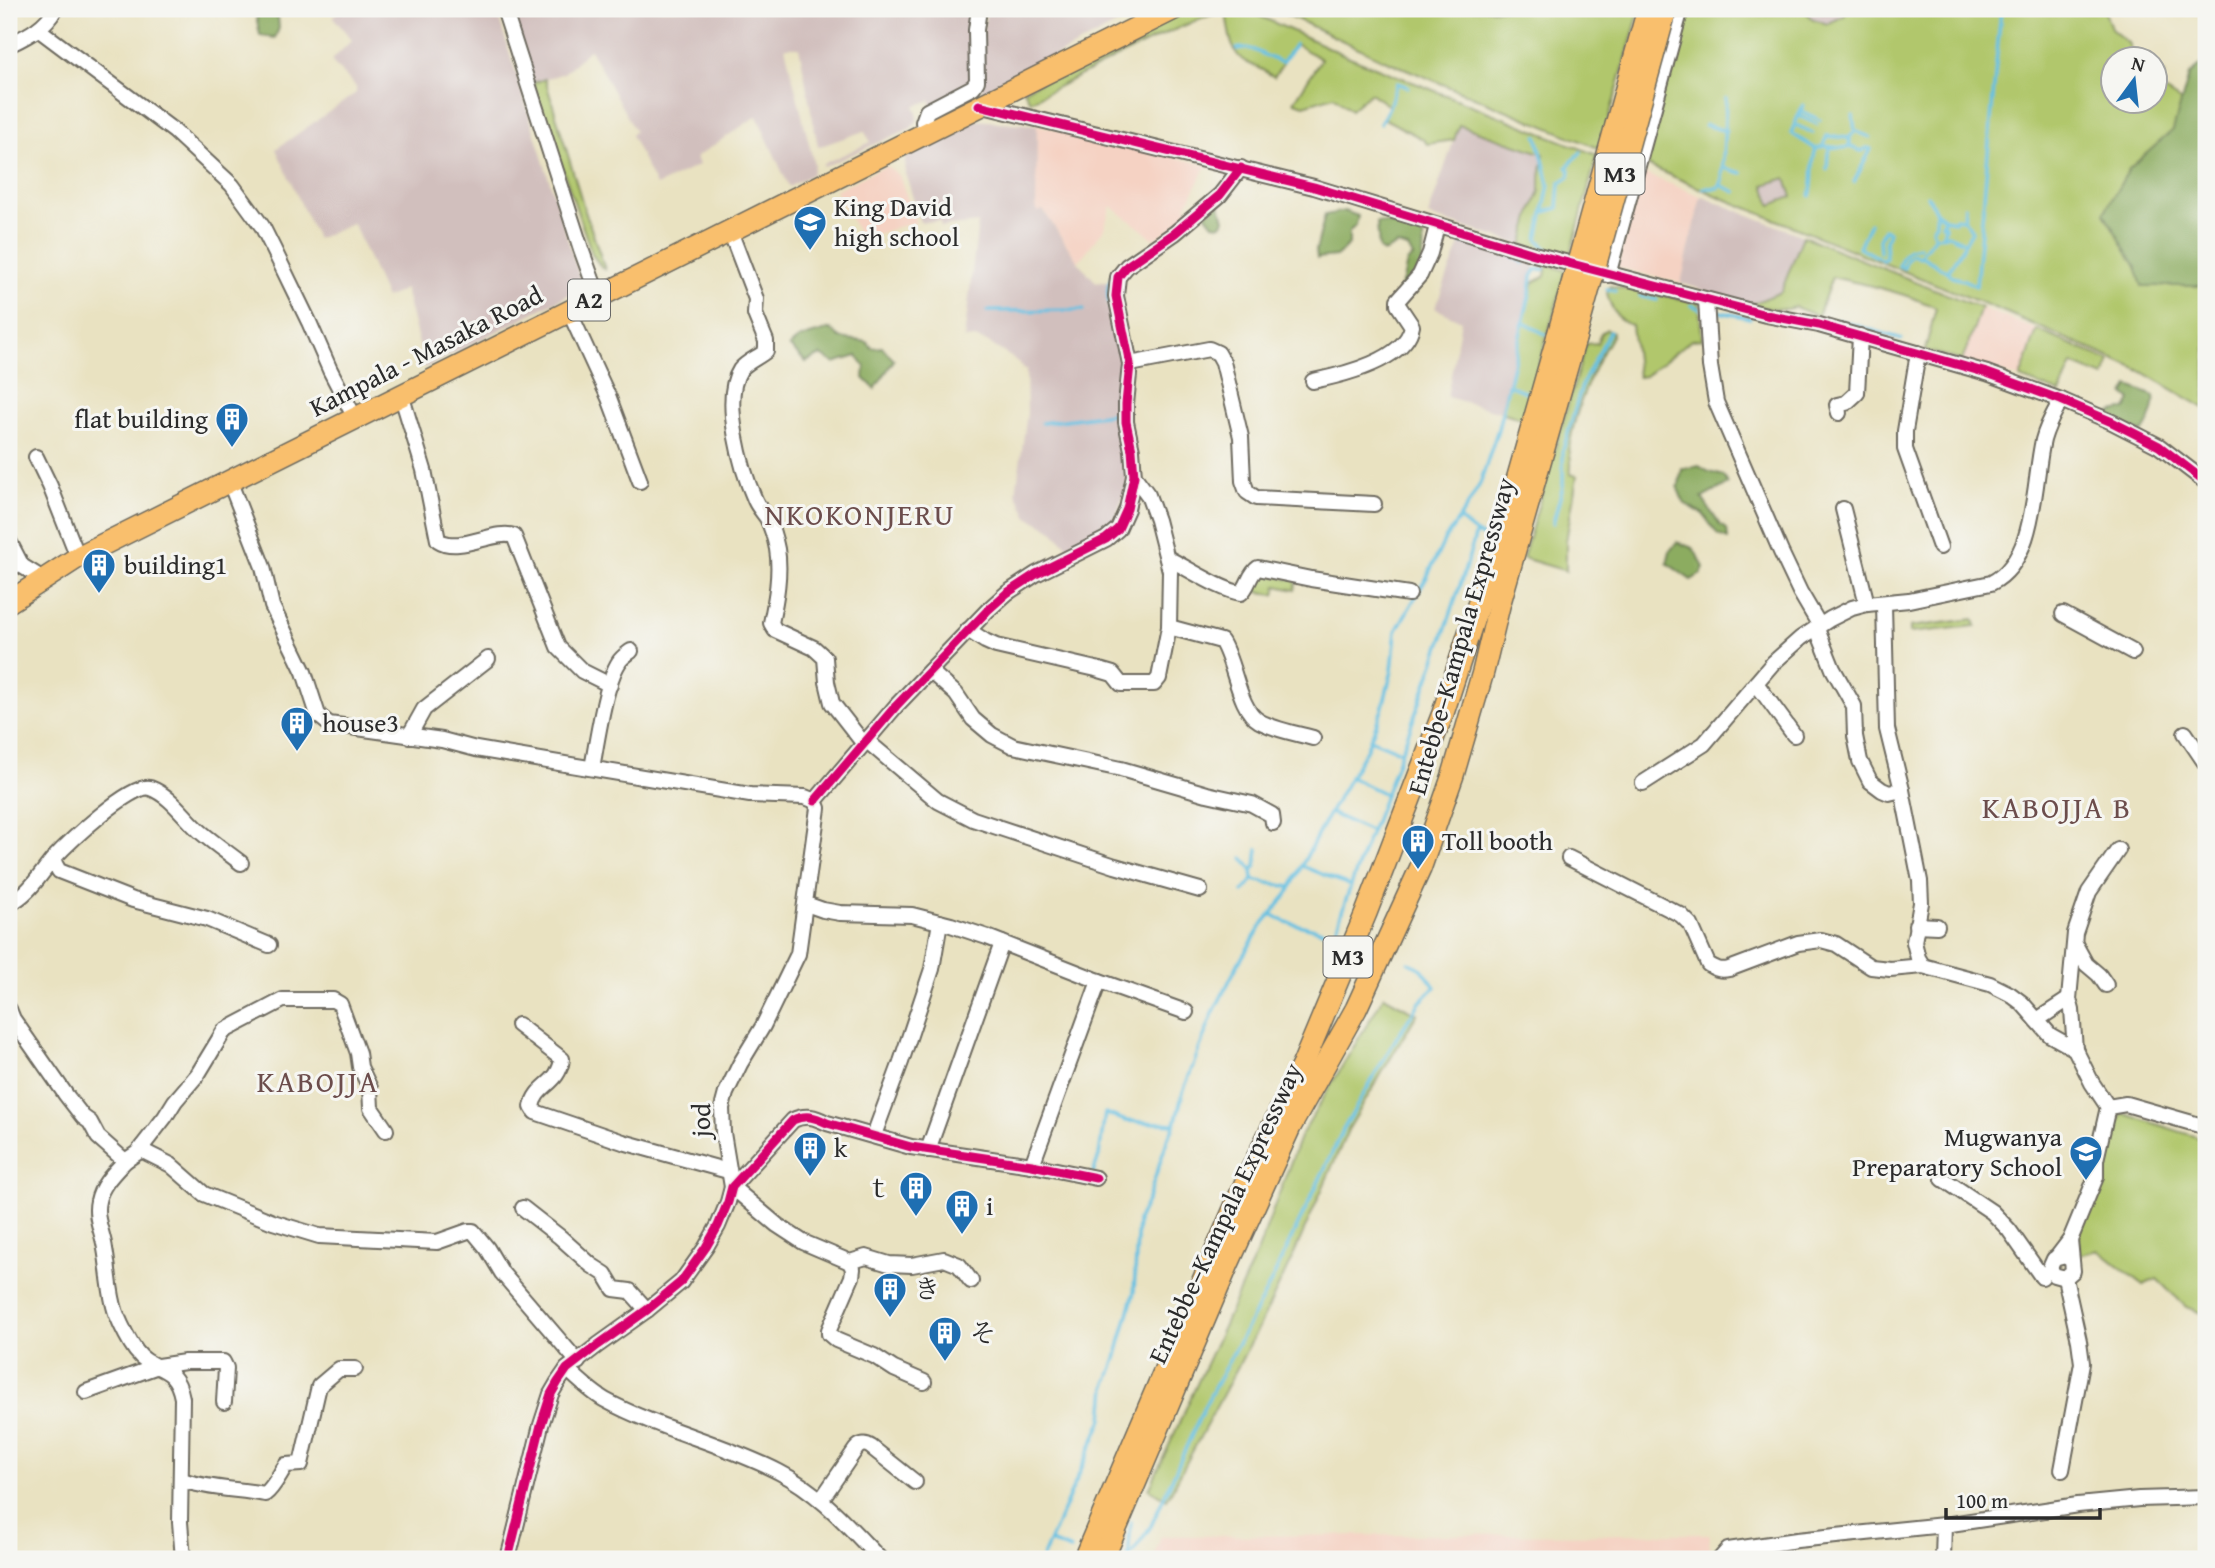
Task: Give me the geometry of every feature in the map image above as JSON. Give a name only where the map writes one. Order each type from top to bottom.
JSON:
[{"type":"highway","name":"Kampala - Masaka Road","points":[[9,602],[78,557],[229,480],[1174,9]]},
{"type":"highway","name":"Entebbe–Kampala Expressway","points":[[1103,1559],[1228,1264],[1290,1127],[1356,1009],[1420,869],[1453,775],[1483,673],[1648,9]]},
{"type":"highway","name":"Entebbe–Kampala Expressway","points":[[1084,1559],[1247,1179],[1303,1064],[1366,913],[1443,713],[1567,337],[1666,9]]},
{"type":"street","points":[[9,45],[38,29],[55,9]]},
{"type":"street","points":[[504,9],[598,296]]},
{"type":"street","points":[[925,135],[923,122],[927,111],[973,87],[977,82],[976,30],[979,9]]},
{"type":"street","points":[[1608,275],[1681,9]]},
{"type":"street","points":[[38,29],[174,131],[232,185],[268,238],[355,418]]},
{"type":"street","points":[[979,105],[1345,195],[1437,226],[1608,275],[1860,336],[1987,373],[2061,400],[2158,446],[2206,482]]},
{"type":"street","points":[[229,480],[258,552],[272,606],[304,672],[318,715],[329,724],[442,740],[476,749],[750,795],[804,797],[815,801],[896,706],[968,630],[1014,588],[1106,539],[1118,529],[1127,509],[1134,476],[1126,422],[1130,363],[1116,296],[1118,277],[1127,266],[1175,233],[1220,195],[1241,168]]},
{"type":"street","points":[[1313,381],[1332,378],[1389,356],[1410,333],[1412,326],[1398,305],[1398,300],[1420,275],[1430,253],[1437,226]]},
{"type":"street","points":[[733,229],[761,297],[758,306],[772,347],[771,353],[744,370],[737,404],[743,440]]},
{"type":"street","points":[[733,229],[756,299],[755,314],[765,341],[766,351],[741,368],[733,400],[736,438],[744,470],[756,503],[768,521],[777,550],[778,593],[771,623],[775,630],[814,648],[825,658],[832,703],[847,725],[938,802],[973,819],[1115,866],[1199,890]]},
{"type":"street","points":[[1706,300],[1710,366],[1716,402],[1781,552],[1819,627],[1833,668],[1854,706],[1855,736],[1860,761],[1870,781],[1882,790],[1889,793],[1902,790]]},
{"type":"street","points":[[569,311],[609,398],[640,481]]},
{"type":"street","points":[[1839,413],[1837,405],[1846,403],[1857,393],[1860,336]]},
{"type":"street","points":[[1130,363],[1209,349],[1218,353],[1223,362],[1241,437],[1243,481],[1250,495],[1256,498],[1374,504]]},
{"type":"street","points":[[1918,353],[1905,431],[1905,449],[1940,547]]},
{"type":"street","points":[[401,394],[425,475],[438,540],[455,543],[477,542],[503,534],[514,536],[558,647],[582,671],[610,685]]},
{"type":"street","points":[[1643,783],[1704,744],[1788,649],[1852,608],[1991,583],[2000,578],[2015,561],[2032,515],[2044,436],[2061,400]]},
{"type":"street","points":[[36,457],[78,557]]},
{"type":"street","points":[[968,630],[996,646],[1113,674],[1121,684],[1154,684],[1159,678],[1169,627],[1170,570],[1148,495],[1134,476]]},
{"type":"street","points":[[1843,509],[1867,604]]},
{"type":"street","points":[[9,541],[22,566],[43,579]]},
{"type":"street","points":[[1167,558],[1236,593],[1244,590],[1258,568],[1409,594]]},
{"type":"street","points":[[1884,604],[1887,729],[1920,880],[1921,903],[1915,948],[1923,966]]},
{"type":"street","points":[[2063,614],[2133,652]]},
{"type":"street","points":[[1169,627],[1221,641],[1227,650],[1245,704],[1253,716],[1261,722],[1312,738]]},
{"type":"street","points":[[592,768],[610,685],[618,663],[631,651]]},
{"type":"street","points":[[410,736],[424,709],[488,659]]},
{"type":"street","points":[[930,671],[956,694],[973,719],[992,735],[1013,746],[1121,769],[1252,804],[1272,815],[1273,823]]},
{"type":"street","points":[[1756,683],[1794,735]]},
{"type":"street","points":[[2185,733],[2206,764]]},
{"type":"street","points":[[9,904],[26,892],[42,876],[52,860],[98,818],[141,787],[150,788],[174,804],[201,832],[241,863]]},
{"type":"street","name":"jod","points":[[732,1187],[723,1133],[722,1108],[726,1093],[792,971],[798,954],[818,808],[815,801]]},
{"type":"street","points":[[2070,1240],[2073,1271],[2065,1278],[2057,1277],[2050,1265],[2070,1240],[2095,1177],[2096,1160],[2108,1107],[2074,1049],[2069,999],[2074,943],[2089,892],[2118,850]]},
{"type":"street","points":[[1569,858],[1681,915],[1691,925],[1709,964],[1721,971],[1798,943],[1821,940],[1836,944],[1871,967],[1890,969],[1923,966],[1977,980],[2010,994],[2022,1003],[2050,1035],[2074,1049]]},
{"type":"street","points":[[52,860],[59,872],[133,900],[207,919],[269,945]]},
{"type":"street","points":[[806,904],[840,913],[903,914],[940,922],[1186,1012]]},
{"type":"street","points":[[874,1135],[932,969],[940,922]]},
{"type":"street","points":[[1916,925],[1937,926]]},
{"type":"street","points":[[928,1150],[1002,943]]},
{"type":"street","points":[[2074,943],[2086,964],[2106,985]]},
{"type":"street","points":[[1032,1165],[1099,981]]},
{"type":"street","points":[[2037,1020],[2069,999]]},
{"type":"street","points":[[183,1559],[180,1512],[180,1388],[170,1373],[145,1362],[135,1350],[116,1311],[97,1212],[98,1199],[125,1161],[137,1153],[198,1074],[224,1031],[282,1000],[333,1000],[340,1004],[358,1053],[360,1067],[370,1088],[371,1108],[386,1130]]},
{"type":"street","points":[[9,1009],[66,1095],[90,1122],[98,1137],[125,1161]]},
{"type":"street","points":[[519,1025],[562,1059],[560,1071],[548,1086],[535,1095],[532,1107],[535,1112],[623,1142],[729,1171]]},
{"type":"street","points":[[2108,1107],[2126,1104],[2206,1127]]},
{"type":"street","points":[[508,1559],[547,1406],[558,1381],[598,1345],[647,1311],[681,1282],[706,1247],[724,1214],[732,1187],[787,1126],[799,1117],[816,1117],[827,1123],[928,1150],[1032,1165],[1096,1178]]},
{"type":"street","points":[[142,1147],[147,1153],[171,1165],[204,1194],[273,1222],[319,1236],[437,1242],[473,1231],[586,1387],[604,1399],[682,1433],[751,1458],[799,1483],[821,1500],[880,1559]]},
{"type":"street","points":[[1943,1179],[1992,1212],[2009,1230],[2042,1277]]},
{"type":"street","points":[[732,1187],[771,1221],[797,1238],[850,1262],[866,1257],[889,1264],[912,1265],[944,1259],[959,1265],[971,1281]]},
{"type":"street","points":[[523,1208],[605,1274],[614,1289],[630,1291],[647,1311]]},
{"type":"street","points":[[2057,1256],[2065,1255],[2071,1260]]},
{"type":"street","points":[[850,1262],[852,1277],[828,1334],[874,1356],[894,1370],[924,1382]]},
{"type":"street","points":[[2062,1470],[2082,1363],[2065,1278]]},
{"type":"street","points":[[86,1392],[158,1366],[185,1362],[223,1362],[226,1368],[223,1402]]},
{"type":"street","points":[[182,1480],[200,1486],[265,1494],[272,1488],[286,1465],[302,1464],[319,1386],[339,1370],[355,1369]]},
{"type":"street","points":[[821,1500],[859,1445],[864,1444],[915,1482]]},
{"type":"street","points":[[1720,1559],[1728,1550],[1744,1547],[1944,1525],[2078,1505],[2138,1499],[2206,1497]]},
{"type":"street","points":[[1943,1559],[1944,1525]]},
{"type":"shaded area","points":[[340,9],[496,9],[582,285],[578,290],[425,368],[405,289],[386,298],[353,223],[317,239],[276,149],[356,93],[356,87],[331,61],[352,40],[333,17]]},
{"type":"shaded area","points":[[510,9],[973,9],[969,40],[970,99],[929,120],[931,100],[914,106],[917,121],[911,128],[823,167],[823,164],[871,142],[864,131],[818,147],[799,47],[785,47],[814,164],[812,174],[789,187],[757,116],[696,157],[699,165],[656,186],[631,135],[635,131],[590,49],[564,73],[533,83]]},
{"type":"shaded area","points":[[987,9],[1129,9],[1135,15],[982,94],[980,45]]},
{"type":"shaded area","points":[[1803,9],[1847,9],[1845,16],[1827,24],[1811,18]]},
{"type":"shaded area","points":[[975,120],[1037,125],[1038,212],[1043,210],[1078,262],[1096,282],[1109,281],[1107,305],[1123,349],[1128,486],[1110,529],[1071,550],[1051,529],[1028,517],[1016,493],[1027,413],[1026,370],[987,342],[975,338],[964,339],[978,223],[941,227],[940,221],[920,222],[906,175],[905,158],[943,137],[956,124]]},
{"type":"shaded area","points":[[1037,125],[1207,165],[1186,206],[1192,215],[1154,239],[1111,206],[1104,229],[1078,262],[1043,210],[1038,213],[1035,207]]},
{"type":"shaded area","points":[[1459,125],[1544,155],[1540,191],[1522,245],[1428,216]]},
{"type":"shaded area","points":[[886,166],[899,175],[916,223],[862,240],[835,190]]},
{"type":"shaded area","points":[[1640,172],[1701,196],[1681,283],[1617,267]]},
{"type":"shaded area","points":[[1786,178],[1792,198],[1771,205],[1764,185]]},
{"type":"shaded area","points":[[1701,196],[1803,236],[1781,293],[1749,305],[1681,283]]},
{"type":"shaded area","points":[[1461,242],[1537,259],[1501,412],[1447,397],[1461,321],[1435,308]]},
{"type":"shaded area","points":[[1981,308],[2037,330],[2020,378],[1962,361]]},
{"type":"shaded area","points":[[1710,1534],[1708,1559],[1153,1559],[1161,1536]]},
{"type":"green space","points":[[261,9],[278,17],[279,28],[275,38],[260,35],[256,16]]},
{"type":"green space","points":[[1189,9],[1244,9],[1347,56],[1597,155],[1570,257],[1522,245],[1540,191],[1544,154],[1459,125],[1454,140],[1427,144],[1423,139],[1383,118],[1389,106],[1370,93],[1351,110],[1334,96],[1304,105],[1294,102],[1321,59],[1295,44],[1274,77],[1237,54],[1231,41],[1226,12],[1213,14],[1163,35],[1030,101],[1024,90]]},
{"type":"green space","points":[[1275,9],[1640,9],[1600,149],[1382,59]]},
{"type":"green space","points":[[1686,9],[1803,9],[1811,18],[1827,24],[1844,16],[1847,9],[2104,9],[2111,29],[2130,46],[2100,46],[2100,116],[2170,116],[2170,95],[2204,116],[2206,113],[2206,409],[2141,371],[2007,313],[1642,163]],"holes":[[[1786,178],[1792,197],[1771,205],[1764,185]]]},
{"type":"green space","points":[[2206,60],[2206,286],[2142,286],[2136,267],[2104,213],[2129,169],[2173,130],[2189,75]]},
{"type":"green space","points":[[545,79],[605,269],[592,254],[533,83]]},
{"type":"green space","points":[[1217,204],[1220,205],[1224,220],[1221,225],[1213,224],[1205,214]]},
{"type":"green space","points":[[1344,211],[1358,216],[1356,225],[1349,232],[1349,245],[1336,256],[1317,258],[1316,250],[1325,215]]},
{"type":"green space","points":[[1377,222],[1392,224],[1423,235],[1424,253],[1421,266],[1401,289],[1407,262],[1413,257],[1408,248],[1397,245],[1384,252],[1379,249]]},
{"type":"green space","points":[[1803,236],[1981,308],[1962,361],[1925,350],[1936,308],[1885,290],[1832,277],[1818,316],[1795,307],[1787,309],[1749,305],[1781,292]]},
{"type":"green space","points":[[1547,264],[1566,271],[1523,419],[1501,412],[1533,283],[1545,276]]},
{"type":"green space","points":[[1610,286],[1699,302],[1702,339],[1691,340],[1645,376],[1638,377],[1632,325],[1623,321],[1613,308],[1607,293]]},
{"type":"green space","points":[[830,329],[840,338],[867,342],[872,348],[882,347],[894,360],[875,389],[864,378],[865,367],[857,356],[834,363],[821,355],[806,362],[789,346],[800,338]]},
{"type":"green space","points":[[1607,329],[1613,332],[1612,336],[1586,387],[1569,446],[1570,474],[1577,476],[1566,541],[1566,571],[1523,558],[1586,344],[1597,343],[1601,333]]},
{"type":"green space","points":[[2037,330],[2110,361],[2104,377],[2072,364],[2060,393],[2020,378]]},
{"type":"green space","points":[[2129,386],[2154,396],[2151,416],[2142,433],[2116,422],[2110,413],[2126,409],[2131,400],[2124,394]]},
{"type":"green space","points":[[1699,466],[1724,476],[1728,484],[1702,498],[1720,525],[1727,529],[1728,539],[1718,535],[1703,514],[1684,503],[1678,489],[1682,469]]},
{"type":"green space","points":[[1677,542],[1693,548],[1704,567],[1701,574],[1691,580],[1667,563],[1670,551]]},
{"type":"green space","points":[[1255,572],[1297,581],[1295,590],[1277,586],[1275,595],[1251,590]]},
{"type":"green space","points":[[1974,619],[1976,626],[1910,633],[1910,627]]},
{"type":"green space","points":[[1384,996],[1417,1014],[1348,1130],[1259,1327],[1167,1499],[1149,1489],[1259,1248],[1300,1137]]},
{"type":"green space","points":[[2122,1113],[2206,1140],[2206,1315],[2186,1307],[2157,1279],[2143,1285],[2098,1250],[2079,1255],[2079,1232],[2104,1169]]},
{"type":"waterway","points":[[1920,247],[1909,249],[1899,266],[1904,268],[1912,254],[1923,257],[1952,277],[1976,286],[2001,9]]},
{"type":"waterway","points":[[1237,49],[1254,50],[1283,62],[1295,44]]},
{"type":"waterway","points":[[1380,124],[1397,83],[1408,87]]},
{"type":"waterway","points":[[1703,188],[1718,188],[1722,181],[1726,98]]},
{"type":"waterway","points":[[1803,105],[1791,133],[1816,149]]},
{"type":"waterway","points":[[1801,111],[1820,120]]},
{"type":"waterway","points":[[1799,116],[1817,124]]},
{"type":"waterway","points":[[1810,196],[1816,149],[1823,146],[1827,136],[1849,138],[1855,131],[1853,116]]},
{"type":"waterway","points":[[1705,125],[1726,131]]},
{"type":"waterway","points":[[1796,125],[1813,133]]},
{"type":"waterway","points":[[1855,131],[1870,137]]},
{"type":"waterway","points":[[1537,136],[1549,184],[1538,239],[1547,249]]},
{"type":"waterway","points":[[1823,146],[1850,147],[1849,138]]},
{"type":"waterway","points":[[1850,147],[1862,151],[1871,149],[1854,182]]},
{"type":"waterway","points":[[1827,169],[1830,148]]},
{"type":"waterway","points":[[1545,212],[1558,208],[1560,183],[1569,177],[1570,171],[1567,167],[1581,152]]},
{"type":"waterway","points":[[1724,168],[1742,173]]},
{"type":"waterway","points":[[1720,185],[1736,192]]},
{"type":"waterway","points":[[1928,196],[1936,212],[1936,223],[1932,229],[1935,236]]},
{"type":"waterway","points":[[1948,272],[1972,231],[1964,219],[1965,207]]},
{"type":"waterway","points":[[1936,212],[1945,219],[1964,219]]},
{"type":"waterway","points":[[1943,235],[1945,226],[1942,224],[1945,219]]},
{"type":"waterway","points":[[1870,223],[1859,247],[1883,260],[1886,258],[1885,243],[1889,232],[1884,229],[1879,239],[1880,252]]},
{"type":"waterway","points":[[1919,257],[1935,236],[1948,235],[1965,242]]},
{"type":"waterway","points":[[1461,242],[1509,254],[1523,263]]},
{"type":"waterway","points":[[1042,1559],[1103,1419],[1106,1386],[1134,1292],[1138,1220],[1148,1199],[1175,1124],[1183,1092],[1213,1013],[1238,964],[1264,922],[1287,895],[1321,828],[1366,750],[1382,710],[1392,671],[1396,631],[1445,539],[1480,484],[1498,429],[1532,276],[1536,270],[1544,269]]},
{"type":"waterway","points":[[1112,277],[1108,291],[1113,316]]},
{"type":"waterway","points":[[1607,289],[1615,291]]},
{"type":"waterway","points":[[1640,296],[1657,300]]},
{"type":"waterway","points":[[1691,305],[1700,309]]},
{"type":"waterway","points":[[987,311],[1083,310]]},
{"type":"waterway","points":[[1711,310],[1750,318]]},
{"type":"waterway","points":[[1838,320],[1902,339]]},
{"type":"waterway","points":[[1524,323],[1547,335]]},
{"type":"waterway","points":[[1553,523],[1563,486],[1563,450],[1582,385],[1610,331]]},
{"type":"waterway","points":[[1508,385],[1529,393]]},
{"type":"waterway","points":[[1042,423],[1118,413]]},
{"type":"waterway","points":[[1459,519],[1482,536]]},
{"type":"waterway","points":[[1271,914],[1286,922],[1335,934],[1436,656],[1476,533]]},
{"type":"waterway","points":[[1370,739],[1401,752]]},
{"type":"waterway","points":[[1350,777],[1385,794]]},
{"type":"waterway","points":[[1330,813],[1370,831]]},
{"type":"waterway","points":[[1258,849],[1256,866],[1252,870],[1253,880],[1290,887]]},
{"type":"waterway","points":[[1243,858],[1252,870]]},
{"type":"waterway","points":[[1302,866],[1349,885]]},
{"type":"waterway","points":[[1243,892],[1253,880]]},
{"type":"waterway","points":[[1128,1559],[1151,1526],[1205,1405],[1267,1290],[1343,1130],[1397,1037],[1420,1002],[1435,987],[1422,969],[1409,963]]},
{"type":"waterway","points":[[1093,1173],[1099,1156],[1105,1113],[1126,1121],[1175,1124]]},
{"type":"waterway","points":[[1128,1559],[1131,1522]]},
{"type":"waterway","points":[[1050,1542],[1071,1550]]},
{"type":"cycle path","points":[[979,105],[1314,187],[1534,254],[1766,315],[1819,325],[1987,373],[2112,422],[2159,446],[2206,482]]},
{"type":"cycle path","points":[[815,801],[896,706],[988,610],[1007,593],[1036,574],[1106,539],[1118,529],[1127,509],[1134,476],[1126,422],[1130,364],[1116,296],[1118,277],[1127,266],[1175,233],[1220,195],[1241,168]]},
{"type":"cycle path","points":[[508,1559],[541,1425],[558,1382],[567,1369],[681,1282],[718,1226],[732,1187],[793,1120],[810,1117],[911,1147],[1032,1165],[1096,1178]]},
{"type":"place","name":"King David high school","points":[[810,252]]},
{"type":"place","name":"flat building","points":[[232,449]]},
{"type":"place","name":"building1","points":[[99,595]]},
{"type":"place","name":"house3","points":[[297,753]]},
{"type":"place","name":"Toll booth","points":[[1418,871]]},
{"type":"place","name":"k","points":[[810,1178]]},
{"type":"place","name":"Mugwanya Preparatory School","points":[[2086,1182]]},
{"type":"place","name":"ｔ","points":[[916,1218]]},
{"type":"place","name":"i","points":[[962,1236]]},
{"type":"place","name":"き","points":[[890,1319]]},
{"type":"place","name":"そ","points":[[945,1363]]},
{"type":"district","name":"NKOKONJERU","points":[[860,515]]},
{"type":"district","name":"KABOJJA B","points":[[2057,808]]},
{"type":"district","name":"KABOJJA","points":[[318,1082]]}]
